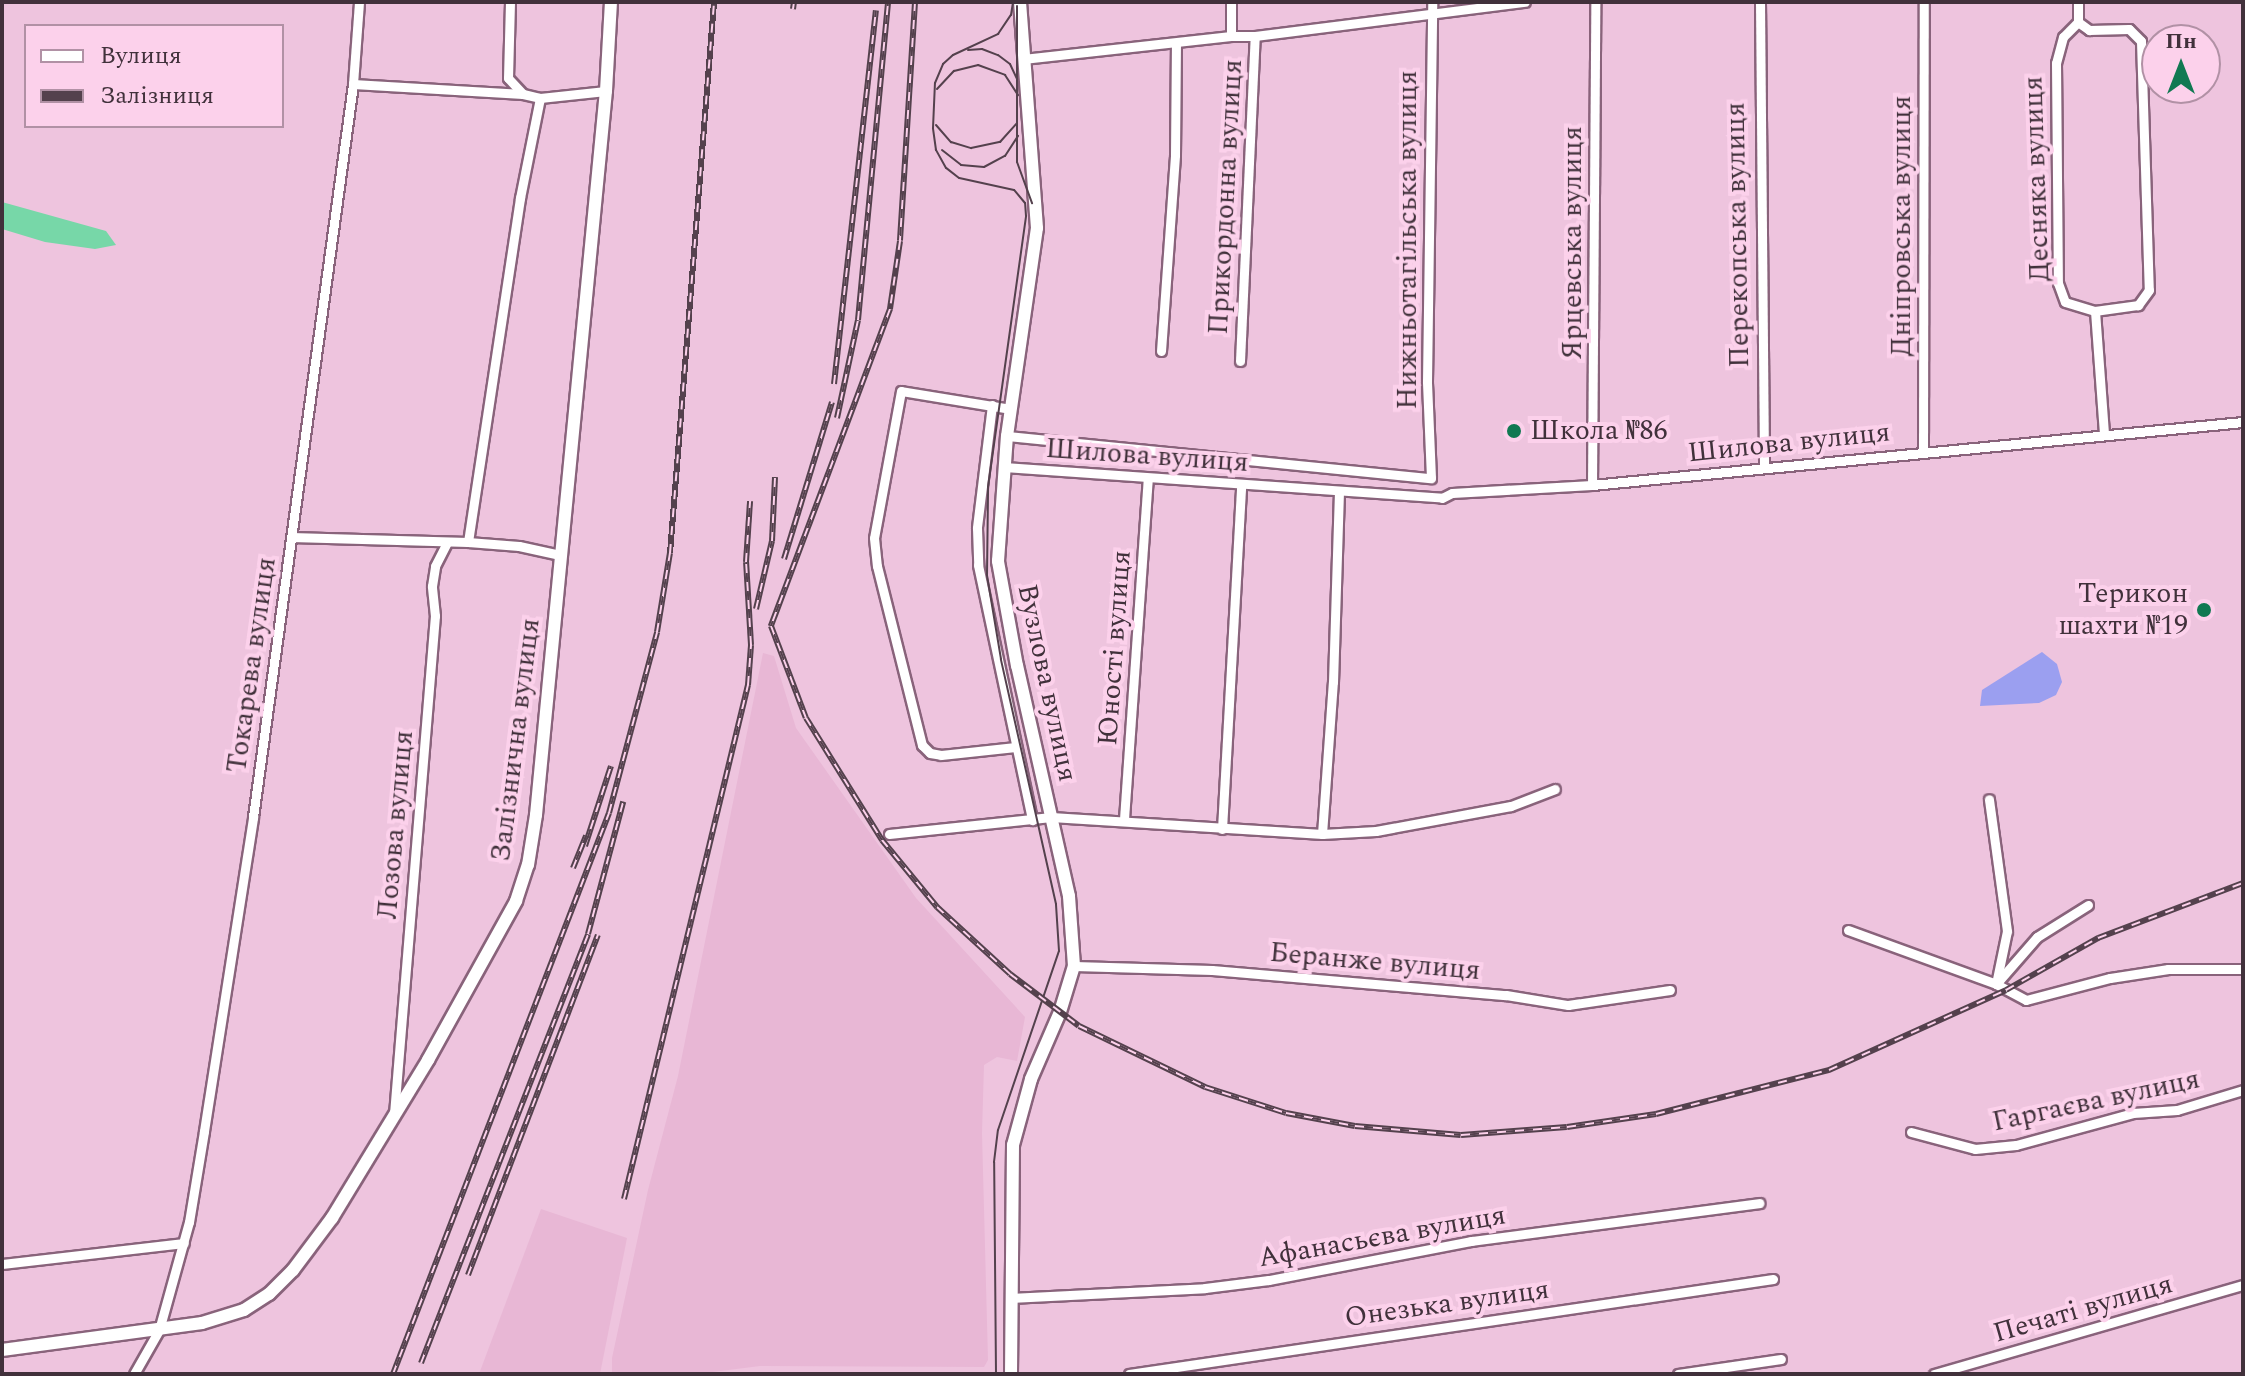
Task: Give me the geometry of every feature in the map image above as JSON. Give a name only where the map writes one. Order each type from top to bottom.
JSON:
[{"type":"main road","name":"Залізнична вулиця","points":[[2,1350],[159,1330],[224,1318],[269,1294],[293,1270],[332,1218],[516,901],[528,865],[606,91],[611,2]]},
{"type":"main road","name":"Вузлова вулиця","points":[[1020,2],[1038,216],[1007,436],[997,548],[1000,586],[1069,896],[1074,966]]},
{"type":"main road","points":[[1011,1374],[1011,1168],[1016,1124],[1074,966]]},
{"type":"street","name":"Токарева вулиця","points":[[134,1374],[159,1330],[184,1243],[251,833],[353,84],[359,2]]},
{"type":"street","points":[[510,2],[508,78],[523,94]]},
{"type":"street","name":"Прикордонна вулиця","points":[[1231,2],[1231,36]]},
{"type":"street","name":"Нижньотагільська вулиця","points":[[1431,478],[1427,381],[1432,2]]},
{"type":"street","points":[[1023,59],[1432,16],[1525,2]]},
{"type":"street","name":"Ярцевська вулиця","points":[[1592,485],[1595,2]]},
{"type":"street","name":"Перекопська вулиця","points":[[1760,2],[1764,467]]},
{"type":"street","name":"Дніпровська вулиця","points":[[1923,451],[1924,2]]},
{"type":"street","points":[[2078,2],[2078,22],[2089,30],[2129,29],[2141,41],[2149,290],[2138,305],[2095,311],[2104,435]]},
{"type":"street","name":"Десняка вулиця","points":[[2078,22],[2063,37],[2056,63],[2058,283],[2065,302],[2095,311]]},
{"type":"street","name":"Прикордонна вулиця","points":[[1240,361],[1255,36]]},
{"type":"street","points":[[1161,351],[1175,155],[1176,43]]},
{"type":"street","points":[[353,84],[523,94],[540,98],[606,91]]},
{"type":"street","points":[[468,542],[520,198],[540,98]]},
{"type":"street","points":[[1011,409],[901,391],[874,538],[877,566],[922,745],[930,753],[941,755],[1016,747]]},
{"type":"street","points":[[992,405],[977,528],[978,565],[1032,820]]},
{"type":"street","name":"Шилова вулиця","points":[[1004,467],[1148,480],[1442,498],[1452,493],[1592,485],[2243,422]]},
{"type":"street","name":"Шилова вулиця","points":[[1007,436],[1431,478]]},
{"type":"street","name":"Юності вулиця","points":[[1124,819],[1148,480]]},
{"type":"street","points":[[1222,829],[1241,485]]},
{"type":"street","points":[[1322,834],[1333,682],[1339,492]]},
{"type":"street","points":[[291,537],[468,542],[519,546],[560,555]]},
{"type":"street","name":"Лозова вулиця","points":[[394,1114],[435,616],[432,586],[435,566],[447,542]]},
{"type":"street","points":[[889,834],[1051,817],[1124,819],[1222,829],[1322,834],[1376,831],[1511,806],[1555,789]]},
{"type":"street","points":[[1989,799],[2007,931],[1996,984]]},
{"type":"street","points":[[1996,984],[2037,937],[2088,905]]},
{"type":"street","points":[[1848,930],[1996,984],[2026,1000],[2110,978],[2168,969],[2243,969]]},
{"type":"street","name":"Беранже вулиця","points":[[1074,966],[1212,970],[1506,995],[1568,1005],[1670,990]]},
{"type":"street","name":"Гаргаєва вулиця","points":[[1911,1132],[1975,1149],[2016,1145],[2133,1113],[2177,1110],[2243,1090]]},
{"type":"street","name":"Афанасьєва вулиця","points":[[1010,1298],[1205,1288],[1269,1280],[1471,1241],[1760,1203]]},
{"type":"street","points":[[2,1264],[184,1243]]},
{"type":"street","name":"Онезька вулиця","points":[[1129,1374],[1773,1279]]},
{"type":"street","name":"Печаті вулиця","points":[[1934,1374],[2243,1285]]},
{"type":"street","points":[[1678,1374],[1781,1359]]},
{"type":"shaded area","points":[[763,653],[774,656],[796,728],[916,898],[1025,1017],[1017,1061],[997,1057],[984,1065],[982,1133],[988,1360],[984,1367],[760,1366],[697,1374],[612,1374],[612,1358],[648,1190],[678,1076]]},
{"type":"shaded area","points":[[541,1209],[627,1238],[600,1374],[479,1374]]},
{"type":"green space","points":[[2,202],[106,231],[116,245],[95,249],[45,242],[2,229]]},
{"type":"water","points":[[2042,652],[2057,664],[2062,682],[2056,695],[2039,703],[1980,706],[1982,690]]},
{"type":"tram line","points":[[996,1374],[994,1162],[998,1130],[1059,951],[1056,904],[1001,659],[987,575],[988,487],[1026,216],[1025,203],[1014,190],[959,178],[946,168],[936,150],[933,128],[935,83],[943,64],[953,55],[998,34],[1011,15],[1013,2]]},
{"type":"tram line","points":[[1017,6],[1017,162],[1032,203]]},
{"type":"tram line","points":[[968,50],[982,49],[998,55],[1010,64],[1017,79]]},
{"type":"tram line","points":[[937,89],[954,71],[978,65],[1005,75],[1018,95]]},
{"type":"tram line","points":[[936,125],[951,142],[971,148],[1000,142],[1017,123]]},
{"type":"tram line","points":[[942,150],[961,165],[984,167],[1005,156],[1018,136]]},
{"type":"railway","points":[[393,1374],[609,813],[657,632],[670,553],[714,2]]},
{"type":"railway","points":[[793,9],[794,2]]},
{"type":"railway","points":[[837,418],[858,320],[888,2]]},
{"type":"railway","points":[[915,2],[900,241],[890,309],[771,626],[806,718],[882,840],[937,907],[1010,974],[1079,1026],[1205,1087],[1286,1113],[1355,1126],[1461,1135],[1567,1127],[1656,1114],[1829,1070],[2006,990],[2098,938],[2243,883]]},
{"type":"railway","points":[[834,384],[876,10]]},
{"type":"railway","points":[[784,559],[832,402]]},
{"type":"railway","points":[[756,609],[772,541],[775,477]]},
{"type":"railway","points":[[624,1199],[748,685],[751,645],[746,562],[750,501]]},
{"type":"railway","points":[[585,846],[611,766]]},
{"type":"railway","points":[[421,1363],[588,934],[623,802]]},
{"type":"railway","points":[[573,868],[586,835]]},
{"type":"railway","points":[[468,1275],[598,935]]},
{"type":"place","name":"Школа №86","points":[[1514,431]]},
{"type":"place","name":"Терикон шахти №19","points":[[2204,610]]}]
